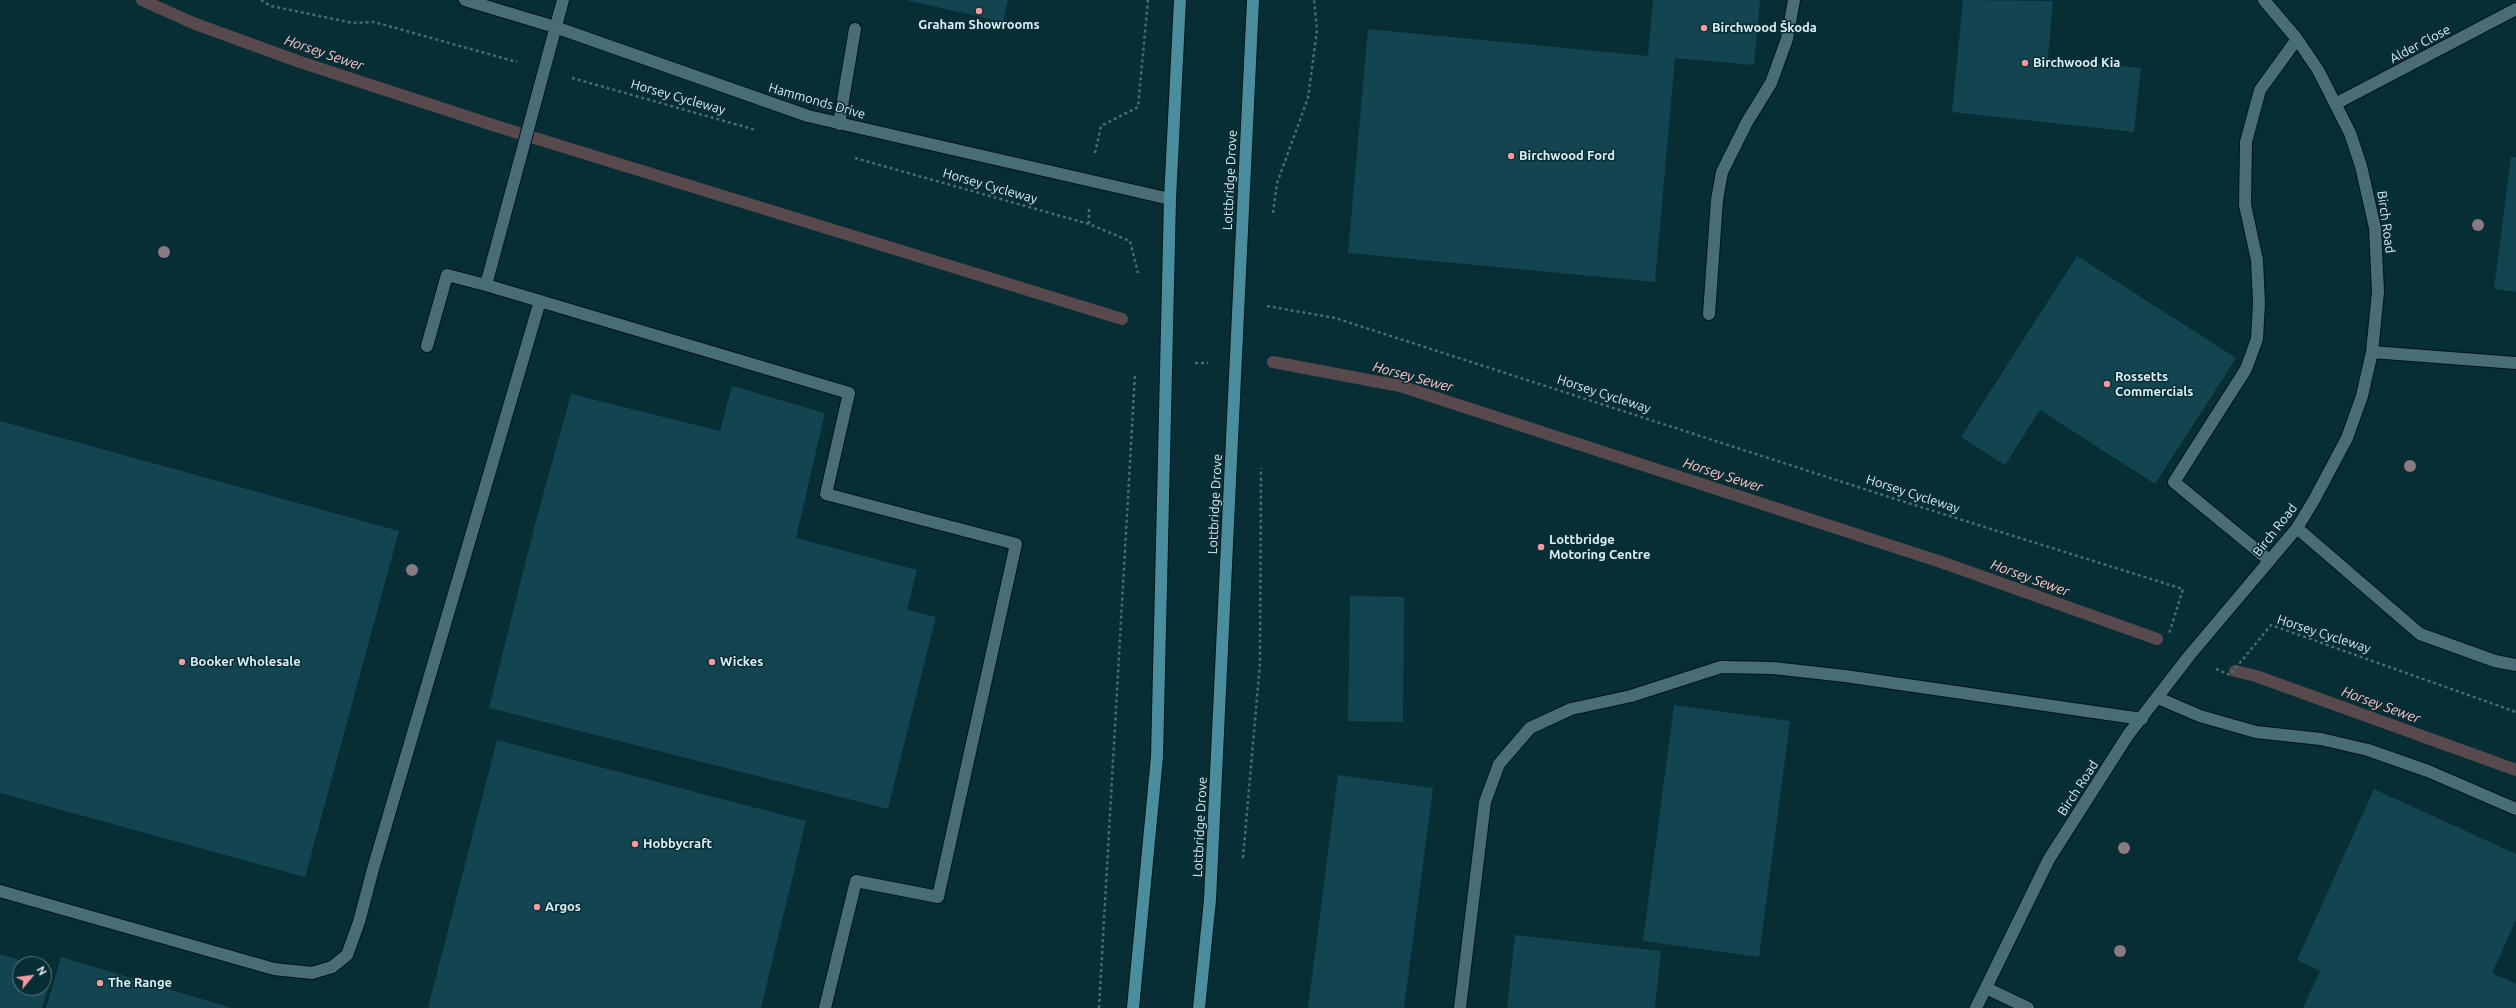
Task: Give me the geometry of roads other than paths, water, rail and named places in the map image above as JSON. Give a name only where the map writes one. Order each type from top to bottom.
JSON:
[{"type":"main road","points":[[1133,1008],[1157,757],[1170,200],[1180,0]]},
{"type":"main road","name":"Lottbridge Drove","points":[[1199,1008],[1210,900],[1253,0]]},
{"type":"street","name":"Hammonds Drive","points":[[465,0],[555,27],[808,116],[1170,200]]},
{"type":"street","points":[[486,285],[563,0]]},
{"type":"street","points":[[1709,314],[1722,172],[1747,122],[1771,83],[1787,40],[1794,0]]},
{"type":"street","name":"Birch Road","points":[[1976,1008],[2049,859],[2128,735],[2190,656],[2296,528],[2314,500],[2347,438],[2362,396],[2372,352],[2378,292],[2375,228],[2361,166],[2337,103],[2318,70],[2297,39],[2264,0]]},
{"type":"street","name":"Alder Close","points":[[2337,103],[2516,9]]},
{"type":"street","points":[[839,124],[855,30]]},
{"type":"street","points":[[2269,560],[2174,482],[2246,370],[2257,339],[2259,303],[2257,260],[2245,205],[2246,142],[2260,90],[2297,39]]},
{"type":"street","points":[[427,346],[447,275],[486,285],[848,393],[826,494],[1016,544],[938,897],[856,881],[825,1008]]},
{"type":"street","points":[[0,891],[274,969],[312,973],[332,967],[347,955],[360,922],[375,861],[540,301]]},
{"type":"street","points":[[2372,352],[2516,363]]},
{"type":"street","points":[[2296,528],[2420,634],[2496,661],[2516,665]]},
{"type":"street","points":[[1460,1008],[1485,802],[1499,764],[1530,728],[1571,709],[1631,696],[1721,667],[1773,668],[1845,676],[2142,719]]},
{"type":"street","points":[[2158,698],[2200,716],[2256,732],[2321,739],[2368,750],[2428,771],[2516,809]]},
{"type":"street","points":[[1986,988],[2028,1008]]},
{"type":"waterway","points":[[142,0],[193,23],[300,62],[499,127],[1122,319]]},
{"type":"waterway","name":"Horsey Sewer","points":[[1273,362],[1400,386],[1944,563],[2157,639]]},
{"type":"waterway","name":"Horsey Sewer","points":[[2235,671],[2256,676],[2516,770]]},
{"type":"place","name":"Graham Showrooms","points":[[979,11]]},
{"type":"place","name":"Birchwood Škoda","points":[[1704,28]]},
{"type":"place","name":"Birchwood Kia","points":[[2025,63]]},
{"type":"place","name":"Birchwood Ford","points":[[1511,156]]},
{"type":"place","name":"Rossetts Commercials","points":[[2107,384]]},
{"type":"place","name":"Lottbridge Motoring Centre","points":[[1541,547]]},
{"type":"place","name":"Booker Wholesale","points":[[182,662]]},
{"type":"place","name":"Wickes","points":[[712,662]]},
{"type":"place","name":"Hobbycraft","points":[[635,844]]},
{"type":"place","name":"Argos","points":[[537,907]]},
{"type":"place","name":"The Range","points":[[100,983]]}]
